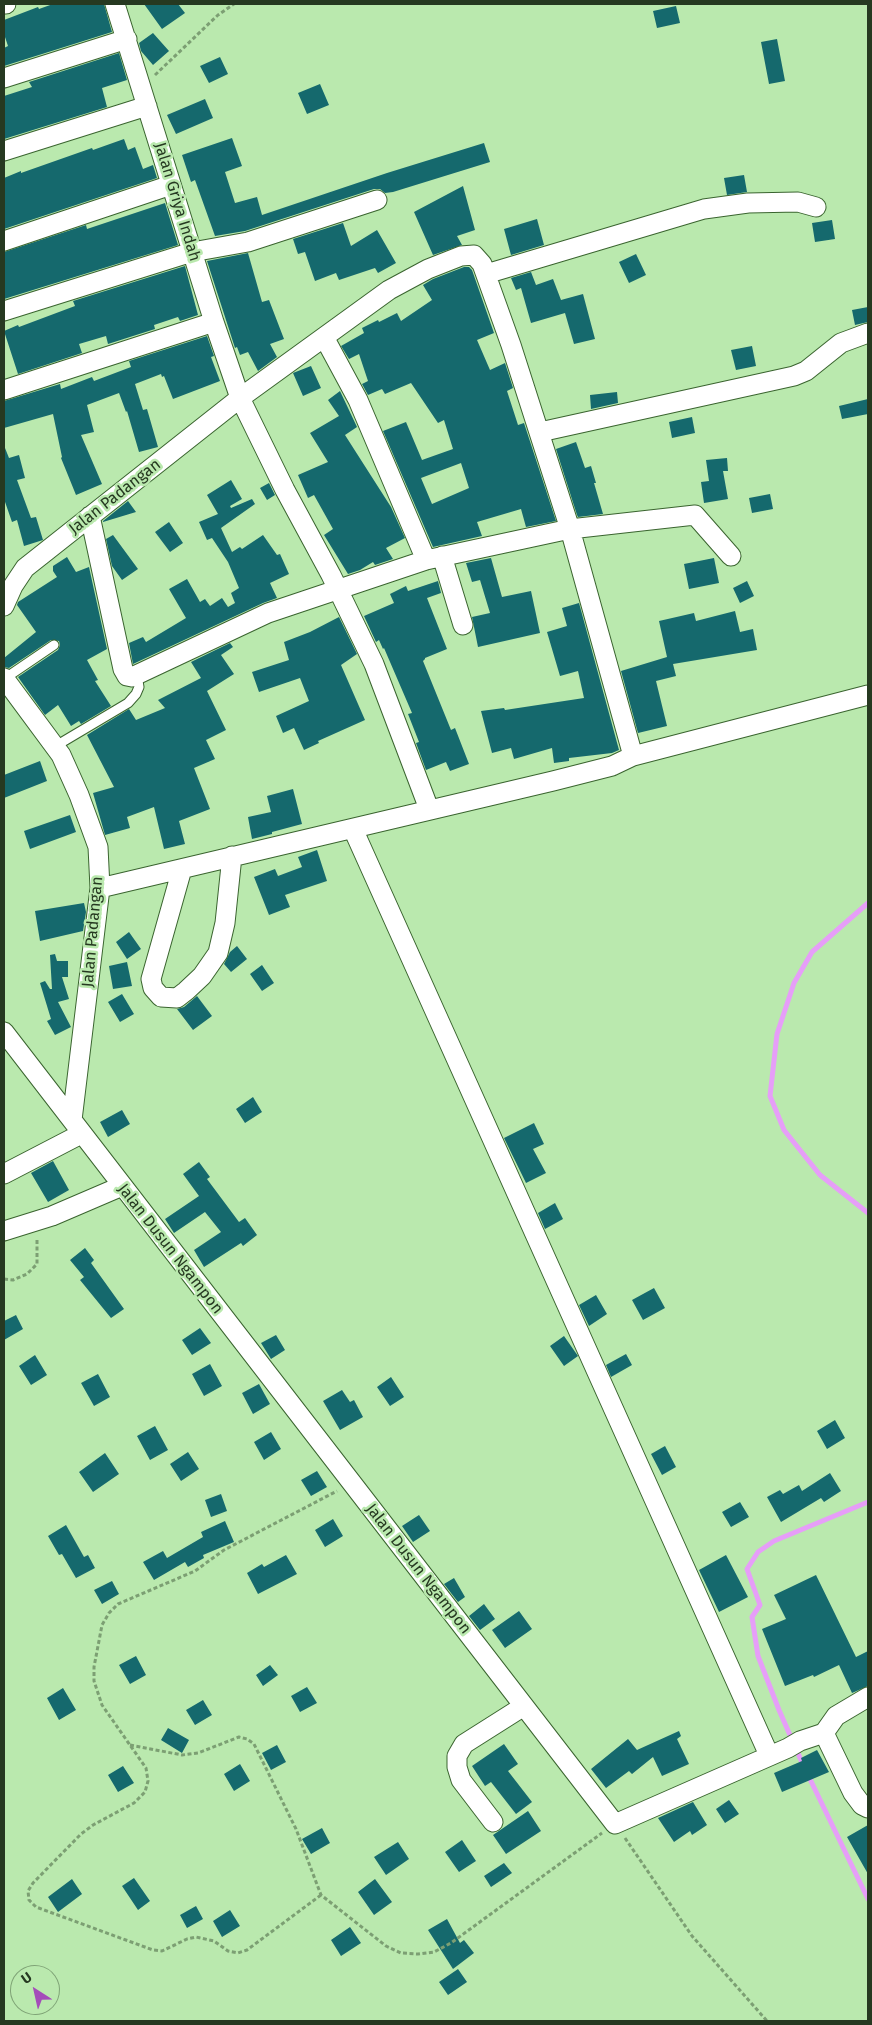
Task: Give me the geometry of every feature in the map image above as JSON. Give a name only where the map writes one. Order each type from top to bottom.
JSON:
[{"type":"street","name":"Jalan Griya Indah","points":[[116,4],[214,322],[240,398],[374,664],[429,809]]},
{"type":"street","points":[[4,78],[127,39]]},
{"type":"street","points":[[4,151],[144,97]]},
{"type":"street","points":[[4,241],[171,185]]},
{"type":"street","points":[[4,311],[192,252],[248,242],[377,200]]},
{"type":"street","points":[[633,756],[570,528],[540,432],[486,274],[704,208],[748,203],[798,202],[816,207]]},
{"type":"street","name":"Jalan Padangan","points":[[4,606],[13,586],[25,568],[240,398],[389,290],[428,269],[461,256],[474,255],[482,264],[486,274]]},
{"type":"street","points":[[4,390],[214,322]]},
{"type":"street","points":[[540,432],[794,376],[806,371],[841,343],[868,333]]},
{"type":"street","points":[[324,337],[358,400],[434,558],[463,624]]},
{"type":"street","points":[[90,516],[123,669],[127,676],[132,677],[254,619],[434,558],[570,528],[695,515],[731,556]]},
{"type":"street","name":"Jalan Padangan","points":[[4,679],[61,755],[80,795],[98,847],[100,888],[77,1127]]},
{"type":"street","points":[[100,888],[232,856],[404,818],[429,809],[612,766],[633,756],[868,695]]},
{"type":"street","points":[[353,829],[769,1755]]},
{"type":"street","points":[[182,868],[151,979],[153,988],[161,997],[177,998],[202,976],[218,953],[225,923],[232,856]]},
{"type":"street","name":"Jalan Dusun Ngampon","points":[[4,1032],[615,1824]]},
{"type":"street","points":[[4,1174],[77,1127]]},
{"type":"street","points":[[4,1231],[38,1220],[122,1186]]},
{"type":"street","points":[[615,1824],[769,1755],[824,1733],[836,1716],[868,1697]]},
{"type":"street","points":[[493,1822],[461,1780],[457,1768],[457,1756],[464,1744],[524,1706]]},
{"type":"street","points":[[824,1733],[853,1794],[862,1805],[868,1808]]},
{"type":"lane","points":[[4,679],[54,645]]},
{"type":"lane","points":[[54,747],[128,703],[139,687],[138,675]]},
{"type":"path","points":[[144,97],[218,15],[234,4]]},
{"type":"path","points":[[4,1279],[13,1280],[27,1274],[36,1264],[38,1220]]},
{"type":"path","points":[[321,1895],[247,1950],[238,1953],[228,1951],[214,1941],[196,1937],[162,1950],[153,1950],[36,1907],[29,1900],[28,1890],[81,1834],[134,1803],[145,1792],[148,1781],[146,1768],[102,1705],[94,1681],[94,1666],[102,1625],[109,1613],[118,1604],[195,1571],[224,1550],[352,1483]]},
{"type":"path","points":[[130,1745],[182,1755],[198,1753],[238,1737],[247,1739],[254,1744],[296,1829],[321,1895],[386,1946],[401,1953],[418,1954],[434,1952],[451,1943],[615,1824],[692,1936],[767,2021]]},
{"type":"building","points":[[53,4],[104,4],[112,32],[4,66],[4,48],[8,46],[4,34],[4,20],[38,7],[39,9]]},
{"type":"building","points":[[144,4],[178,4],[185,13],[162,29]]},
{"type":"building","points":[[676,6],[680,23],[657,28],[653,11]]},
{"type":"building","points":[[153,33],[169,51],[153,65],[141,51],[139,43]]},
{"type":"building","points":[[777,39],[785,81],[769,84],[761,42]]},
{"type":"building","points":[[119,53],[127,80],[102,88],[107,107],[4,139],[4,96],[32,87],[29,82]]},
{"type":"building","points":[[220,57],[228,74],[209,83],[200,66]]},
{"type":"building","points":[[320,84],[329,105],[307,114],[298,93]]},
{"type":"building","points":[[205,99],[213,118],[176,134],[167,115]]},
{"type":"building","points":[[232,138],[242,166],[225,172],[235,203],[257,197],[262,215],[484,143],[490,162],[393,192],[385,193],[380,189],[374,189],[245,231],[215,236],[195,180],[191,182],[182,155]]},
{"type":"building","points":[[124,139],[128,150],[135,147],[143,169],[153,165],[157,178],[4,229],[4,178]]},
{"type":"building","points":[[744,175],[747,192],[727,195],[724,178]]},
{"type":"building","points":[[463,186],[475,230],[457,236],[462,245],[433,255],[414,212]]},
{"type":"building","points":[[165,203],[178,245],[4,299],[4,252],[86,225],[87,229]]},
{"type":"building","points":[[537,219],[544,245],[511,255],[504,229]]},
{"type":"building","points":[[832,220],[835,239],[815,242],[812,223]]},
{"type":"building","points":[[343,223],[351,246],[377,230],[396,263],[378,273],[375,268],[339,280],[336,273],[315,281],[305,252],[298,254],[293,239]]},
{"type":"building","points":[[248,253],[262,302],[269,300],[284,339],[270,344],[277,357],[258,371],[248,352],[240,355],[237,347],[235,348],[207,261]]},
{"type":"building","points":[[636,254],[646,275],[629,283],[619,262]]},
{"type":"building","points":[[185,266],[198,315],[180,321],[178,317],[154,325],[155,329],[108,344],[106,336],[79,344],[82,353],[18,374],[4,331],[75,306],[73,301]]},
{"type":"building","points":[[464,267],[469,267],[472,270],[494,333],[477,340],[490,370],[505,363],[513,388],[507,391],[518,425],[524,423],[556,521],[526,527],[521,509],[477,522],[482,536],[433,547],[383,431],[406,422],[422,460],[453,449],[444,420],[438,423],[411,383],[385,394],[382,389],[368,395],[362,384],[368,381],[359,354],[349,359],[341,346],[364,333],[362,328],[397,313],[401,321],[432,300],[423,285]],"holes":[[[461,463],[469,488],[432,504],[421,478]]]},
{"type":"building","points":[[531,272],[536,285],[553,279],[561,300],[583,294],[595,339],[574,344],[565,313],[531,323],[521,288],[516,290],[511,278]]},
{"type":"building","points":[[868,307],[868,322],[855,325],[852,310]]},
{"type":"building","points":[[207,336],[214,356],[211,357],[220,381],[173,399],[164,376],[162,377],[161,374],[135,384],[143,410],[147,409],[158,447],[139,452],[127,411],[119,393],[87,405],[94,432],[81,435],[102,484],[76,495],[61,458],[53,414],[4,428],[4,401],[60,384],[61,389],[92,377],[94,381],[131,367],[129,361]]},
{"type":"building","points":[[752,346],[756,366],[736,370],[731,350]]},
{"type":"building","points":[[311,366],[321,388],[303,396],[293,373]]},
{"type":"building","points":[[340,391],[357,427],[345,435],[391,507],[405,538],[386,548],[393,559],[375,565],[373,562],[360,570],[348,574],[324,535],[333,529],[314,495],[308,498],[298,475],[328,462],[310,433],[339,416],[328,400]]},
{"type":"building","points":[[617,392],[618,403],[591,409],[590,395]]},
{"type":"building","points":[[868,399],[868,414],[842,419],[839,406]]},
{"type":"building","points":[[692,417],[695,433],[672,438],[669,422]]},
{"type":"building","points":[[576,442],[585,468],[591,466],[603,514],[578,517],[577,515],[556,449]]},
{"type":"building","points":[[5,448],[9,458],[19,455],[25,478],[17,480],[31,518],[36,517],[43,540],[24,546],[17,520],[12,522],[4,499]]},
{"type":"building","points":[[727,458],[728,471],[723,471],[728,499],[704,503],[701,482],[709,481],[706,460]]},
{"type":"building","points":[[231,480],[242,499],[230,506],[231,508],[252,499],[255,504],[221,528],[232,552],[240,547],[242,549],[263,535],[277,555],[280,554],[289,574],[270,583],[277,598],[133,664],[129,643],[143,637],[146,642],[186,618],[169,589],[187,579],[200,602],[205,599],[210,606],[222,598],[228,607],[235,603],[231,593],[239,588],[228,562],[212,538],[207,540],[199,522],[218,514],[207,495]]},
{"type":"building","points":[[269,483],[275,495],[267,500],[260,488]]},
{"type":"building","points":[[770,494],[773,509],[752,513],[749,498]]},
{"type":"building","points":[[128,501],[136,512],[103,522],[103,521]]},
{"type":"building","points":[[169,522],[183,543],[170,552],[155,532]]},
{"type":"building","points":[[113,535],[138,569],[122,580],[112,566],[106,539]]},
{"type":"building","points":[[67,557],[76,572],[89,567],[107,649],[87,660],[98,680],[95,681],[111,706],[81,724],[79,721],[71,726],[58,705],[45,715],[18,677],[58,650],[59,641],[51,640],[9,668],[4,667],[4,658],[36,632],[17,605],[18,602],[57,577],[53,571],[53,566]]},
{"type":"building","points":[[491,558],[502,597],[531,591],[540,633],[478,647],[472,617],[490,613],[480,580],[472,582],[466,563]]},
{"type":"building","points":[[714,558],[719,583],[689,589],[684,564]]},
{"type":"building","points":[[438,581],[441,593],[427,598],[447,649],[425,658],[423,661],[451,730],[455,728],[469,764],[450,771],[446,762],[426,770],[416,743],[419,742],[408,714],[412,713],[384,648],[379,640],[376,642],[364,616],[394,603],[390,594],[406,586],[408,591]]},
{"type":"building","points":[[747,581],[754,596],[740,603],[733,588]]},
{"type":"building","points":[[579,603],[619,750],[612,753],[569,758],[569,761],[554,763],[552,748],[514,759],[511,748],[492,753],[481,711],[504,708],[505,710],[584,698],[578,671],[560,676],[547,632],[567,626],[562,608]]},
{"type":"building","points":[[735,611],[740,632],[753,629],[757,650],[673,664],[676,676],[656,681],[667,726],[638,733],[621,671],[667,657],[659,621],[694,613],[696,621]]},
{"type":"building","points":[[339,617],[357,654],[341,665],[365,720],[318,741],[319,743],[304,750],[294,728],[283,733],[276,716],[309,701],[300,678],[259,692],[252,672],[289,660],[284,642],[310,632]]},
{"type":"building","points":[[230,643],[233,647],[221,655],[234,674],[207,691],[226,730],[206,740],[215,759],[194,768],[210,809],[179,821],[185,844],[164,849],[154,807],[127,817],[130,828],[105,835],[93,793],[114,787],[87,735],[129,709],[136,720],[165,708],[158,700],[201,678],[191,662]]},
{"type":"building","points":[[40,761],[47,781],[4,798],[4,775]]},
{"type":"building","points":[[293,789],[302,824],[252,839],[248,817],[271,812],[267,796]]},
{"type":"building","points":[[70,815],[76,832],[30,849],[24,831]]},
{"type":"building","points":[[317,850],[327,881],[285,895],[290,907],[269,915],[254,877],[275,869],[278,876],[302,867],[298,857]]},
{"type":"building","points":[[84,903],[86,912],[83,931],[40,941],[35,911]]},
{"type":"building","points":[[129,932],[141,949],[127,959],[116,942]]},
{"type":"building","points":[[237,946],[247,959],[231,972],[224,964],[230,952]]},
{"type":"building","points":[[55,954],[57,961],[68,961],[68,977],[62,977],[69,999],[58,1002],[71,1027],[55,1035],[47,1021],[51,1019],[40,983],[45,981],[50,989],[52,989],[50,955]]},
{"type":"building","points":[[127,962],[132,986],[113,989],[109,966]]},
{"type":"building","points":[[262,965],[274,983],[262,991],[250,974]]},
{"type":"building","points":[[122,994],[134,1014],[120,1022],[108,1002]]},
{"type":"building","points":[[197,996],[212,1016],[193,1030],[177,1009],[184,1007]]},
{"type":"building","points":[[253,1097],[262,1112],[245,1123],[236,1109]]},
{"type":"building","points":[[122,1110],[130,1124],[108,1137],[100,1122]]},
{"type":"building","points":[[534,1123],[544,1144],[533,1149],[546,1173],[526,1183],[504,1138]]},
{"type":"building","points":[[53,1161],[69,1190],[48,1202],[31,1173]]},
{"type":"building","points":[[199,1162],[210,1177],[207,1179],[239,1222],[245,1218],[257,1235],[243,1246],[241,1243],[204,1267],[194,1250],[221,1232],[205,1212],[174,1233],[165,1219],[199,1196],[183,1174]]},
{"type":"building","points":[[555,1203],[563,1219],[545,1229],[538,1213]]},
{"type":"building","points":[[85,1248],[94,1260],[91,1263],[124,1309],[111,1318],[80,1280],[84,1277],[70,1260]]},
{"type":"building","points":[[654,1288],[665,1308],[643,1320],[632,1300]]},
{"type":"building","points":[[596,1295],[607,1314],[589,1326],[579,1305]]},
{"type":"building","points":[[16,1315],[23,1329],[4,1340],[4,1321]]},
{"type":"building","points":[[200,1328],[211,1343],[192,1355],[182,1340]]},
{"type":"building","points":[[276,1335],[285,1350],[271,1359],[261,1343]]},
{"type":"building","points":[[564,1336],[578,1356],[564,1366],[550,1346]]},
{"type":"building","points":[[626,1354],[632,1365],[611,1377],[606,1365]]},
{"type":"building","points":[[35,1355],[47,1375],[31,1385],[19,1366]]},
{"type":"building","points":[[210,1364],[222,1386],[204,1396],[192,1374]]},
{"type":"building","points":[[98,1374],[110,1397],[94,1406],[81,1383]]},
{"type":"building","points":[[391,1377],[404,1397],[390,1406],[377,1387]]},
{"type":"building","points":[[259,1384],[270,1404],[253,1414],[242,1393]]},
{"type":"building","points":[[342,1390],[350,1402],[354,1400],[363,1417],[340,1430],[323,1401]]},
{"type":"building","points":[[835,1420],[845,1438],[827,1449],[817,1431]]},
{"type":"building","points":[[155,1426],[168,1450],[150,1460],[137,1436]]},
{"type":"building","points":[[271,1432],[281,1449],[264,1460],[254,1442]]},
{"type":"building","points":[[665,1446],[676,1467],[662,1475],[651,1454]]},
{"type":"building","points":[[188,1452],[199,1469],[181,1481],[170,1464]]},
{"type":"building","points":[[105,1453],[119,1474],[93,1492],[79,1472]]},
{"type":"building","points":[[317,1471],[327,1487],[311,1496],[301,1480]]},
{"type":"building","points":[[830,1473],[841,1491],[824,1502],[821,1498],[781,1522],[767,1497],[780,1490],[783,1494],[799,1485],[802,1491]]},
{"type":"building","points":[[221,1494],[227,1511],[211,1517],[205,1500]]},
{"type":"building","points":[[740,1502],[749,1517],[731,1527],[722,1512]]},
{"type":"building","points":[[419,1515],[430,1531],[413,1542],[402,1526]]},
{"type":"building","points":[[333,1519],[343,1536],[325,1547],[315,1530]]},
{"type":"building","points":[[225,1521],[234,1542],[203,1555],[204,1558],[188,1567],[185,1562],[154,1580],[143,1562],[163,1551],[167,1558],[203,1537],[201,1532]]},
{"type":"building","points":[[66,1525],[84,1557],[88,1555],[95,1568],[76,1578],[62,1554],[59,1555],[48,1536]]},
{"type":"building","points":[[286,1555],[297,1574],[258,1594],[247,1573],[262,1564],[264,1567]]},
{"type":"building","points":[[726,1555],[748,1597],[719,1612],[699,1570]]},
{"type":"building","points":[[816,1575],[856,1657],[868,1651],[868,1686],[852,1693],[839,1665],[814,1677],[813,1675],[785,1686],[762,1629],[786,1619],[774,1595]]},
{"type":"building","points":[[454,1578],[465,1597],[458,1602],[444,1584]]},
{"type":"building","points":[[112,1581],[119,1594],[102,1604],[94,1590]]},
{"type":"building","points":[[484,1604],[495,1619],[480,1630],[469,1616]]},
{"type":"building","points":[[519,1611],[532,1629],[505,1648],[492,1630]]},
{"type":"building","points":[[136,1656],[146,1675],[130,1684],[119,1665]]},
{"type":"building","points":[[270,1665],[278,1675],[263,1686],[256,1675]]},
{"type":"building","points":[[307,1687],[317,1703],[300,1712],[291,1696]]},
{"type":"building","points":[[63,1688],[76,1710],[59,1720],[47,1698]]},
{"type":"building","points":[[203,1700],[212,1715],[195,1725],[186,1710]]},
{"type":"building","points":[[168,1728],[189,1740],[182,1753],[161,1740]]},
{"type":"building","points":[[679,1731],[681,1736],[677,1739],[689,1764],[662,1776],[653,1757],[632,1774],[629,1771],[606,1788],[591,1769],[628,1739],[637,1750]]},
{"type":"building","points":[[504,1744],[518,1764],[508,1771],[532,1802],[516,1814],[491,1782],[485,1786],[472,1766]]},
{"type":"building","points":[[277,1745],[286,1762],[271,1770],[262,1753]]},
{"type":"building","points":[[817,1750],[829,1772],[782,1792],[774,1773],[802,1761],[801,1758]]},
{"type":"building","points":[[240,1764],[250,1781],[234,1791],[224,1774]]},
{"type":"building","points":[[123,1766],[134,1783],[118,1792],[108,1775]]},
{"type":"building","points":[[729,1800],[739,1814],[725,1823],[716,1809]]},
{"type":"building","points":[[693,1802],[707,1825],[692,1835],[690,1831],[674,1842],[658,1818]]},
{"type":"building","points":[[528,1811],[541,1831],[506,1854],[493,1835]]},
{"type":"building","points":[[868,1825],[868,1874],[847,1837]]},
{"type":"building","points":[[322,1828],[330,1843],[311,1854],[302,1839]]},
{"type":"building","points":[[462,1840],[476,1861],[459,1872],[445,1852]]},
{"type":"building","points":[[398,1842],[409,1859],[386,1875],[374,1857]]},
{"type":"building","points":[[504,1863],[512,1873],[491,1887],[484,1876]]},
{"type":"building","points":[[134,1878],[150,1901],[138,1910],[122,1886]]},
{"type":"building","points":[[72,1879],[82,1894],[58,1912],[48,1897]]},
{"type":"building","points":[[375,1879],[392,1902],[374,1915],[358,1892]]},
{"type":"building","points":[[196,1906],[203,1919],[187,1928],[180,1915]]},
{"type":"building","points":[[230,1910],[240,1926],[222,1937],[213,1921]]},
{"type":"building","points":[[447,1919],[460,1943],[464,1940],[474,1953],[453,1969],[428,1930]]},
{"type":"building","points":[[350,1927],[361,1943],[341,1956],[331,1940]]},
{"type":"building","points":[[458,1969],[467,1982],[448,1995],[439,1982]]},
{"type":"waterway","points":[[868,903],[812,952],[794,983],[777,1034],[770,1096],[784,1130],[820,1175],[868,1213]]},
{"type":"waterway","points":[[804,1767],[758,1656],[752,1617],[760,1605],[747,1569],[758,1552],[774,1541],[868,1502]]},
{"type":"waterway","points":[[808,1775],[868,1899]]}]
